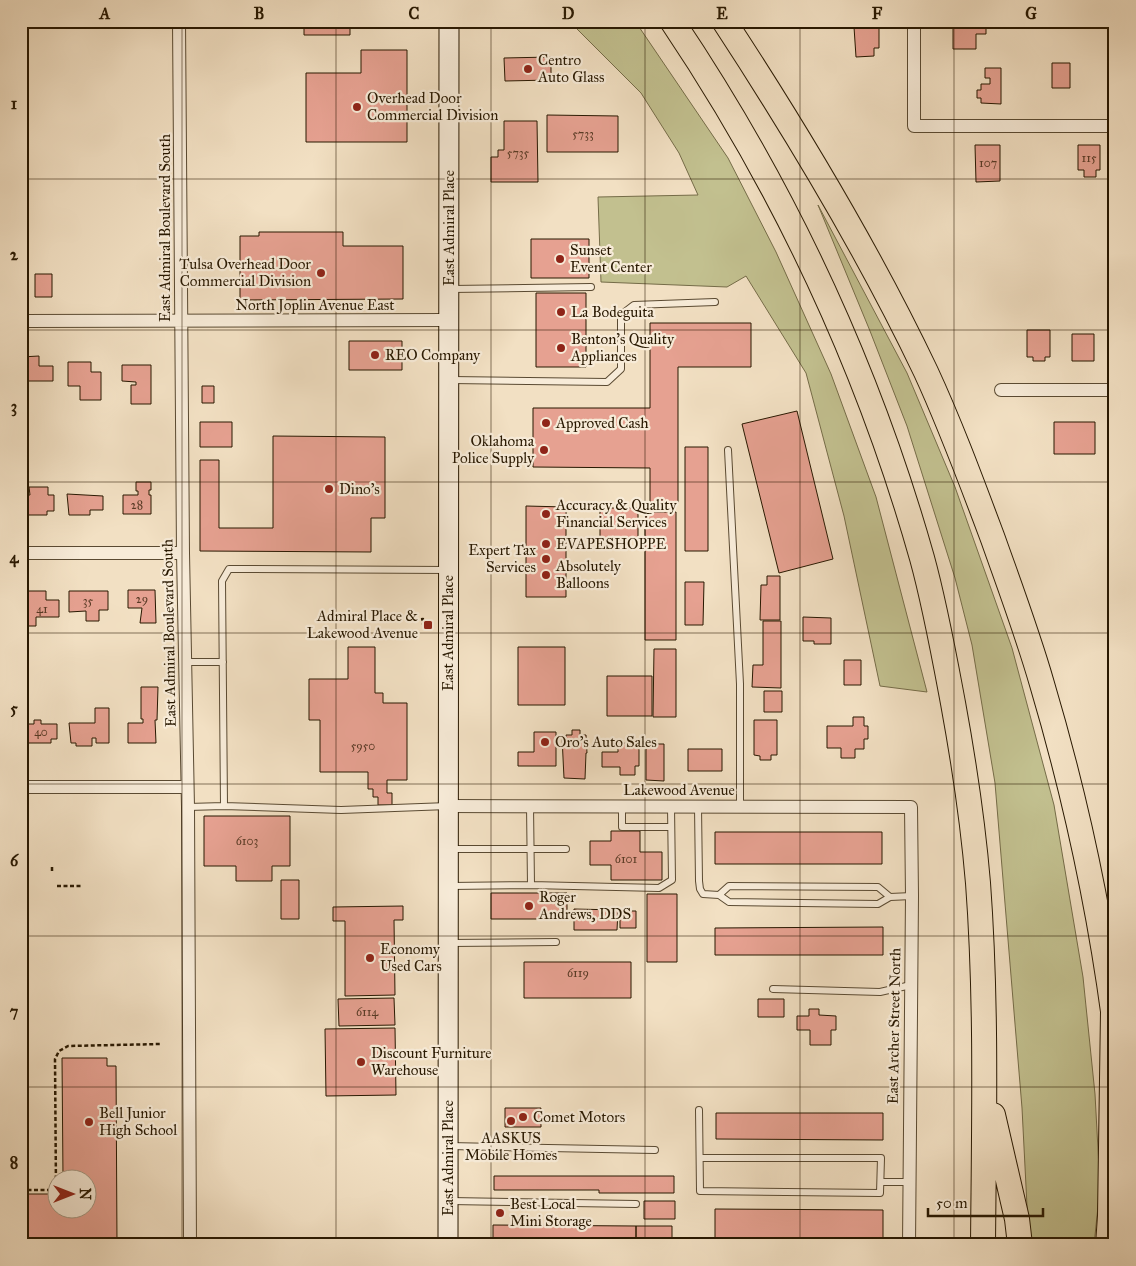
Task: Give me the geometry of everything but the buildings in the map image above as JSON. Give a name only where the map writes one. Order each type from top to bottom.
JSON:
[{"type":"highway","points":[[672,21],[751,148],[799,237],[848,342],[894,465],[923,561],[948,675],[965,772],[978,882],[983,977],[983,1245]]},
{"type":"highway","points":[[724,21],[764,82],[822,179],[878,279],[926,372],[970,478],[1042,683],[1067,775],[1089,872],[1114,1018],[1108,1245]]},
{"type":"highway","points":[[984,1077],[1017,1219],[1020,1245]]},
{"type":"main road","name":"East Admiral Place","points":[[448,1245],[450,21]]},
{"type":"street","name":"East Admiral Boulevard South","points":[[179,21],[188,807],[190,1245]]},
{"type":"street","points":[[914,21],[914,126],[1115,126]]},
{"type":"street","name":"North Joplin Avenue East","points":[[21,321],[449,320]]},
{"type":"street","points":[[1001,390],[1115,390]]},
{"type":"street","points":[[21,553],[184,553]]},
{"type":"street","points":[[21,787],[187,787]]},
{"type":"street","name":"Lakewood Avenue","points":[[448,806],[911,807]]},
{"type":"street","name":"East Archer Street North","points":[[909,1245],[911,807]]},
{"type":"lane","points":[[449,289],[590,287]]},
{"type":"lane","points":[[449,380],[607,382],[622,369],[622,315],[634,305],[715,302]]},
{"type":"lane","points":[[728,450],[740,684],[740,807]]},
{"type":"lane","points":[[224,806],[222,581],[229,570],[448,570]]},
{"type":"lane","points":[[186,662],[222,662]]},
{"type":"lane","points":[[188,807],[349,809],[448,806]]},
{"type":"lane","points":[[530,806],[530,885]]},
{"type":"lane","points":[[622,807],[622,827],[671,827]]},
{"type":"lane","points":[[448,886],[530,885],[659,888],[672,880],[671,807]]},
{"type":"lane","points":[[698,807],[700,890],[703,894],[719,895],[727,902],[848,904],[878,904],[890,897],[912,896]]},
{"type":"lane","points":[[448,849],[566,850]]},
{"type":"lane","points":[[719,895],[729,886],[878,887],[890,897]]},
{"type":"lane","points":[[448,943],[556,942]]},
{"type":"lane","points":[[773,990],[880,992],[911,985]]},
{"type":"lane","points":[[699,1110],[700,1191],[880,1193],[881,1158],[700,1158]]},
{"type":"lane","points":[[448,1146],[655,1150]]},
{"type":"lane","points":[[881,1182],[909,1182]]},
{"type":"lane","points":[[448,1201],[636,1204]]},
{"type":"path","points":[[408,620],[423,619],[423,624],[448,625]]},
{"type":"path","points":[[52,867],[52,872]]},
{"type":"path","points":[[57,886],[82,886]]},
{"type":"path","points":[[21,1190],[56,1190],[55,1060],[59,1051],[68,1046],[160,1044]]},
{"type":"shaded area","points":[[572,21],[635,21],[728,158],[776,252],[831,374],[876,497],[927,692],[880,686],[844,516],[806,373],[746,276],[727,287],[601,282],[598,197],[698,195],[679,153],[641,93],[575,27]]},
{"type":"shaded area","points":[[818,205],[907,373],[955,487],[1012,648],[1054,805],[1083,977],[1095,1094],[1100,1187],[1094,1245],[1029,1245],[1022,1108],[995,783],[972,645],[955,578],[907,426]]},
{"type":"place","name":"Centro Auto Glass","points":[[528,69]]},
{"type":"place","name":"Overhead Door Commercial Division","points":[[357,107]]},
{"type":"place","name":"Sunset Event Center","points":[[560,259]]},
{"type":"place","name":"Tulsa Overhead Door Commercial Division","points":[[321,273]]},
{"type":"place","name":"La Bodeguita","points":[[561,312]]},
{"type":"place","name":"Benton's Quality Appliances","points":[[561,348]]},
{"type":"place","name":"REO Company","points":[[375,355]]},
{"type":"place","name":"Approved Cash","points":[[546,423]]},
{"type":"place","name":"Oklahoma Police Supply","points":[[544,450]]},
{"type":"place","name":"Dino's","points":[[329,489]]},
{"type":"place","name":"Accuracy & Quality Financial Services","points":[[546,514]]},
{"type":"place","name":"EVAPESHOPPE","points":[[546,544]]},
{"type":"place","name":"Expert Tax Services","points":[[546,559]]},
{"type":"place","name":"Absolutely Balloons","points":[[546,575]]},
{"type":"place","name":"Admiral Place & Lakewood Avenue","points":[[428,625]]},
{"type":"place","name":"Oro's Auto Sales","points":[[545,742]]},
{"type":"place","name":"Roger Andrews, DDS","points":[[529,906]]},
{"type":"place","name":"Economy Used Cars","points":[[370,958]]},
{"type":"place","name":"Discount Furniture Warehouse","points":[[361,1062]]},
{"type":"place","name":"Comet Motors","points":[[523,1117]]},
{"type":"place","name":"AASKUS Mobile Homes","points":[[511,1121]]},
{"type":"place","name":"Bell Junior High School","points":[[89,1122]]},
{"type":"place","name":"Best Local Mini Storage","points":[[500,1213]]}]
